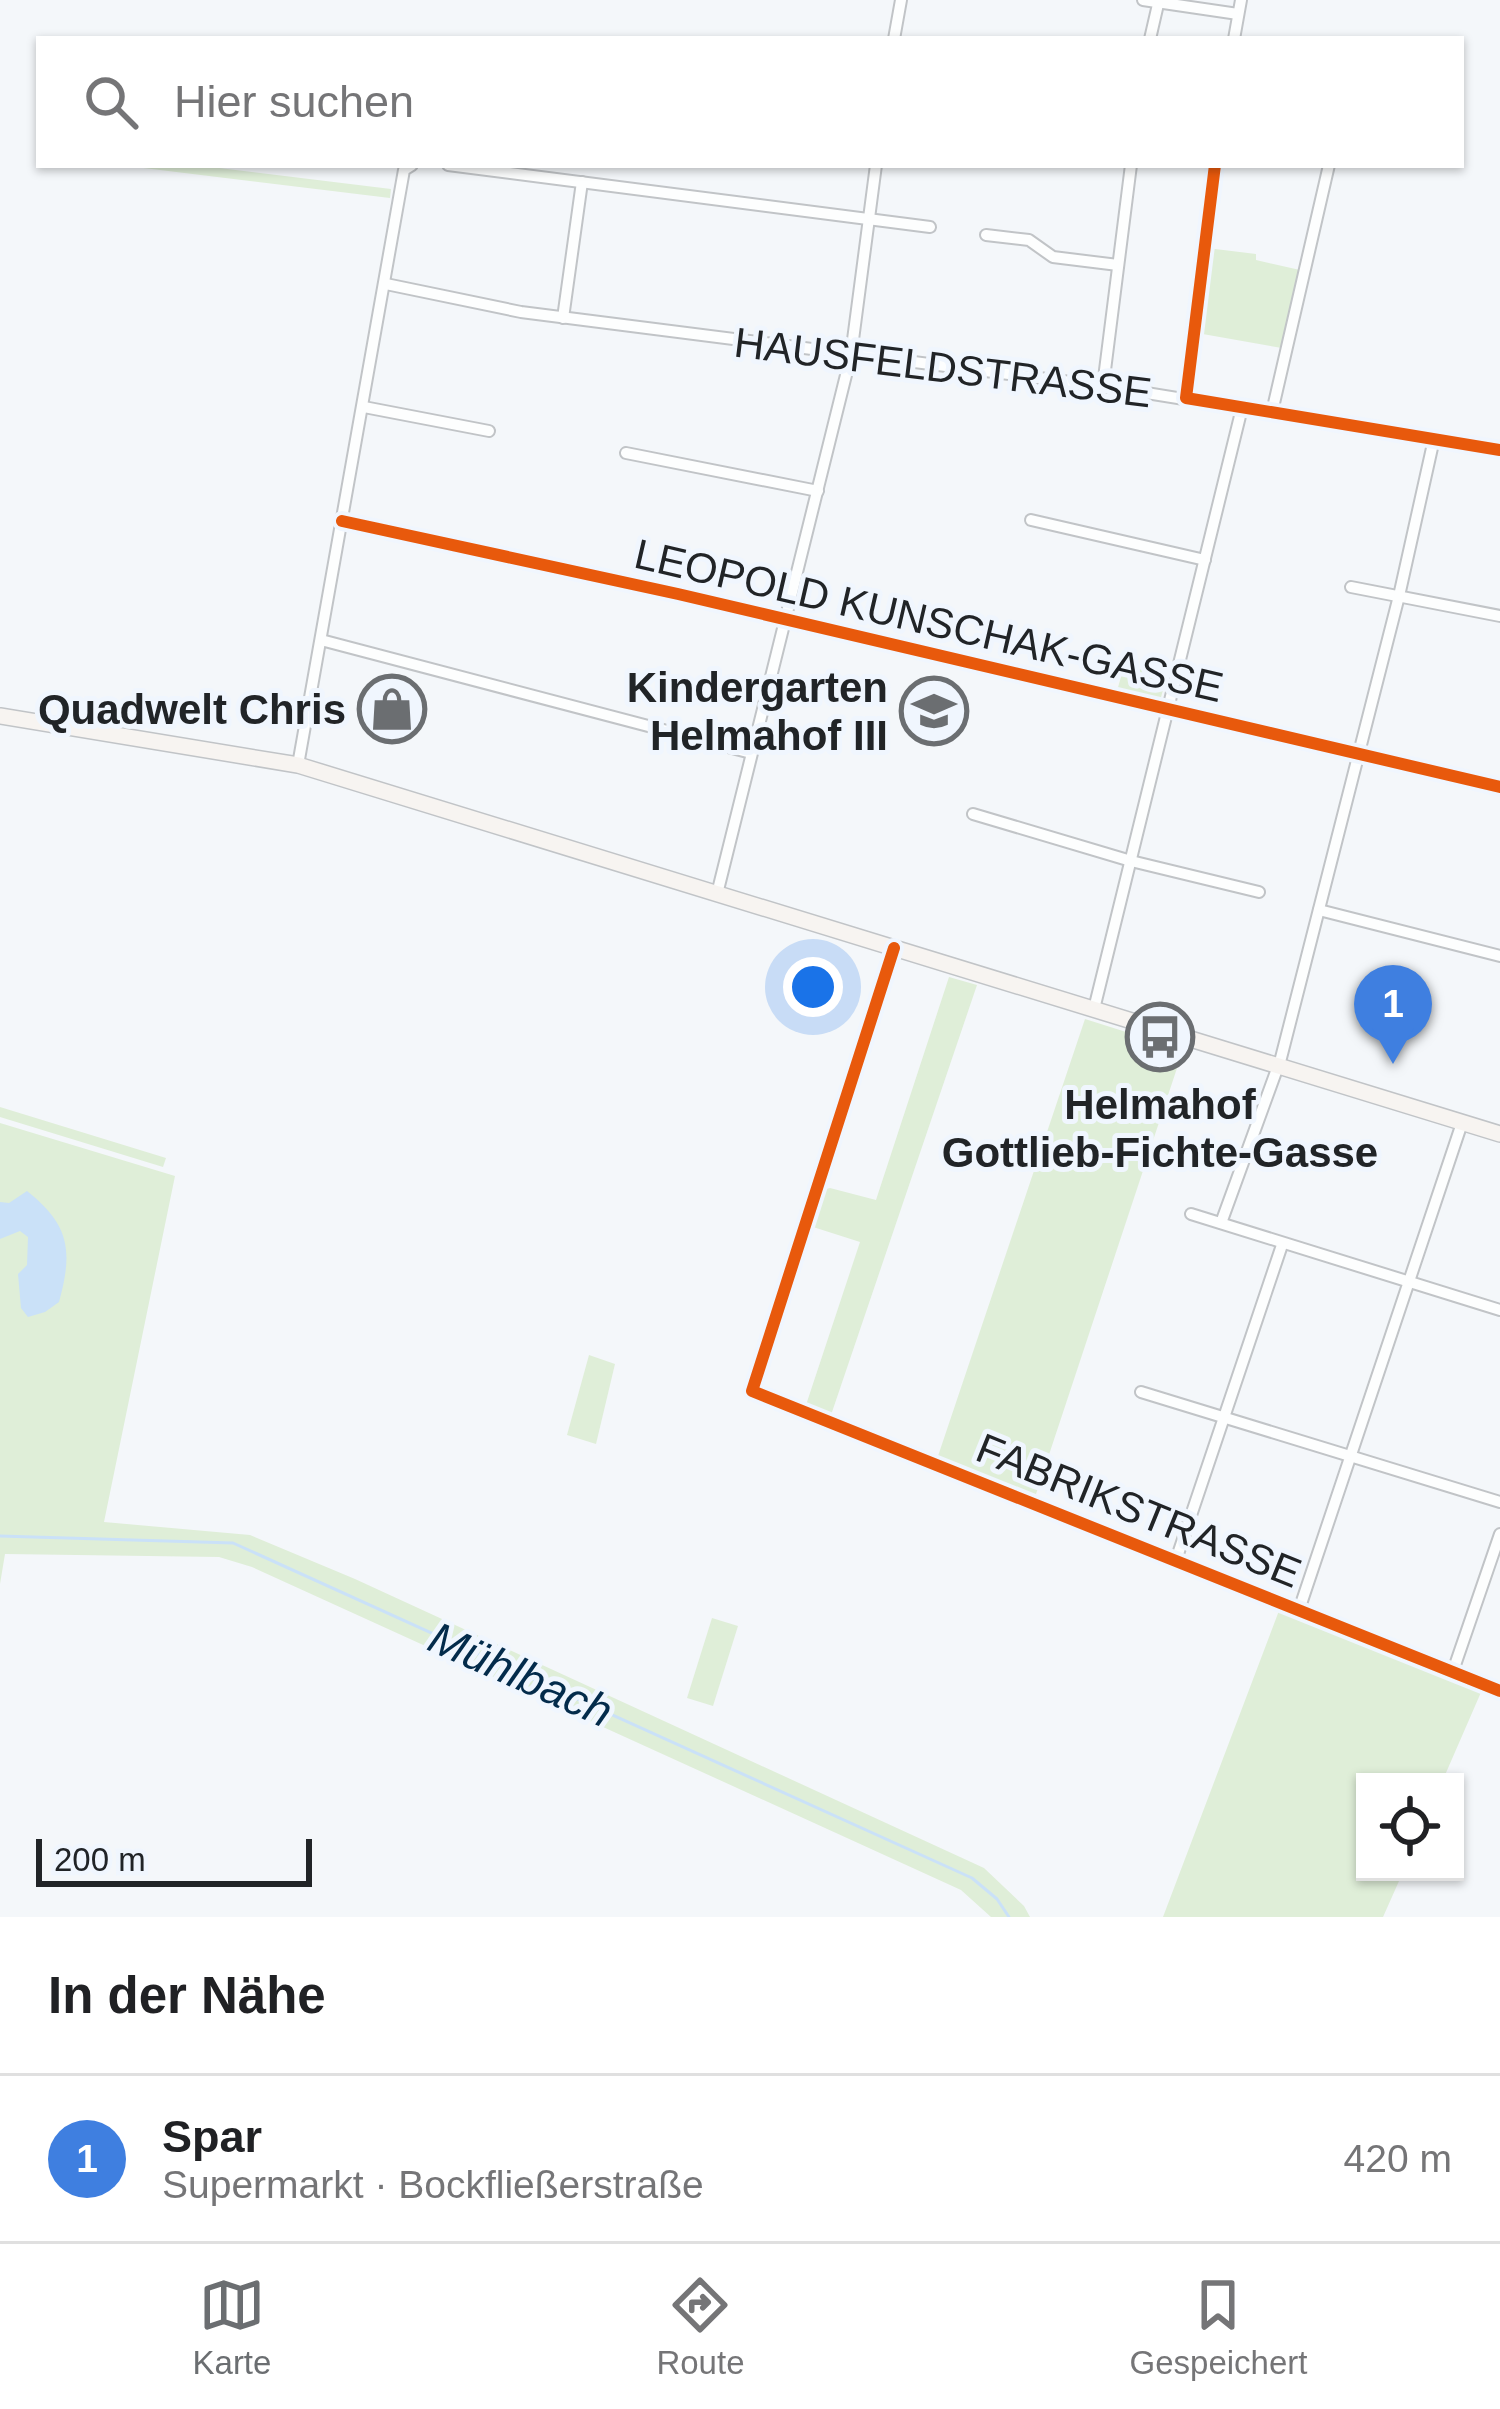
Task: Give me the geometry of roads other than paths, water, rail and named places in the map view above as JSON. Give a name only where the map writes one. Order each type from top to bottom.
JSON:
[{"type":"main road","points":[[0,716],[298,765],[1500,1134]]},
{"type":"street","points":[[895,36],[901,0]]},
{"type":"street","points":[[1143,0],[1238,14]]},
{"type":"street","points":[[1234,36],[1241,0]]},
{"type":"street","points":[[1151,36],[1158,1]]},
{"type":"street","points":[[298,765],[408,168]]},
{"type":"street","points":[[472,168],[930,227]]},
{"type":"street","points":[[717,894],[851,355],[876,168]]},
{"type":"street","points":[[1103,386],[1131,168]]},
{"type":"street","points":[[1186,398],[1215,168]]},
{"type":"street","points":[[1272,412],[1328,168]]},
{"type":"street","points":[[563,318],[582,182]]},
{"type":"street","points":[[986,235],[1029,240],[1053,257],[1118,265]]},
{"type":"street","name":"HAUSFELDSTRASSE","points":[[386,284],[563,318],[1103,386],[1500,450]]},
{"type":"street","points":[[364,406],[489,431]]},
{"type":"street","points":[[1094,1009],[1242,407]]},
{"type":"street","points":[[1221,1223],[1277,1065],[1399,596],[1434,439]]},
{"type":"street","points":[[626,453],[818,491]]},
{"type":"street","points":[[1031,520],[1205,560]]},
{"type":"street","name":"LEOPOLD KUNSCHAK-GASSE","points":[[342,521],[1500,787]]},
{"type":"street","points":[[1351,587],[1500,616]]},
{"type":"street","points":[[321,640],[752,753]]},
{"type":"street","points":[[973,814],[1131,861],[1259,892]]},
{"type":"street","points":[[1319,910],[1500,956]]},
{"type":"street","name":"FABRIKSTRASSE","points":[[894,948],[752,1391],[1500,1691]]},
{"type":"street","points":[[1299,1610],[1462,1123]]},
{"type":"street","points":[[1191,1214],[1500,1310]]},
{"type":"street","points":[[1176,1560],[1282,1245]]},
{"type":"street","points":[[1141,1392],[1500,1502]]},
{"type":"street","points":[[1454,1671],[1500,1534]]},
{"type":"water","points":[[27,1191],[60,1228],[66,1253],[59,1302],[28,1317],[21,1308],[18,1274],[27,1265],[28,1237],[20,1231],[0,1239],[0,1202],[9,1203]]},
{"type":"waterway","name":"Mühlbach","points":[[0,1536],[233,1543],[972,1878],[997,1899],[1009,1917]]},
{"type":"place","name":"Quadwelt Chris","points":[[392,709]]},
{"type":"place","name":"Kindergarten Helmahof III","points":[[934,711]]},
{"type":"place","name":"Helmahof Gottlieb-Fichte-Gasse","points":[[1160,1037]]},
{"type":"place","name":"Spar","points":[[1393,1064]]}]
